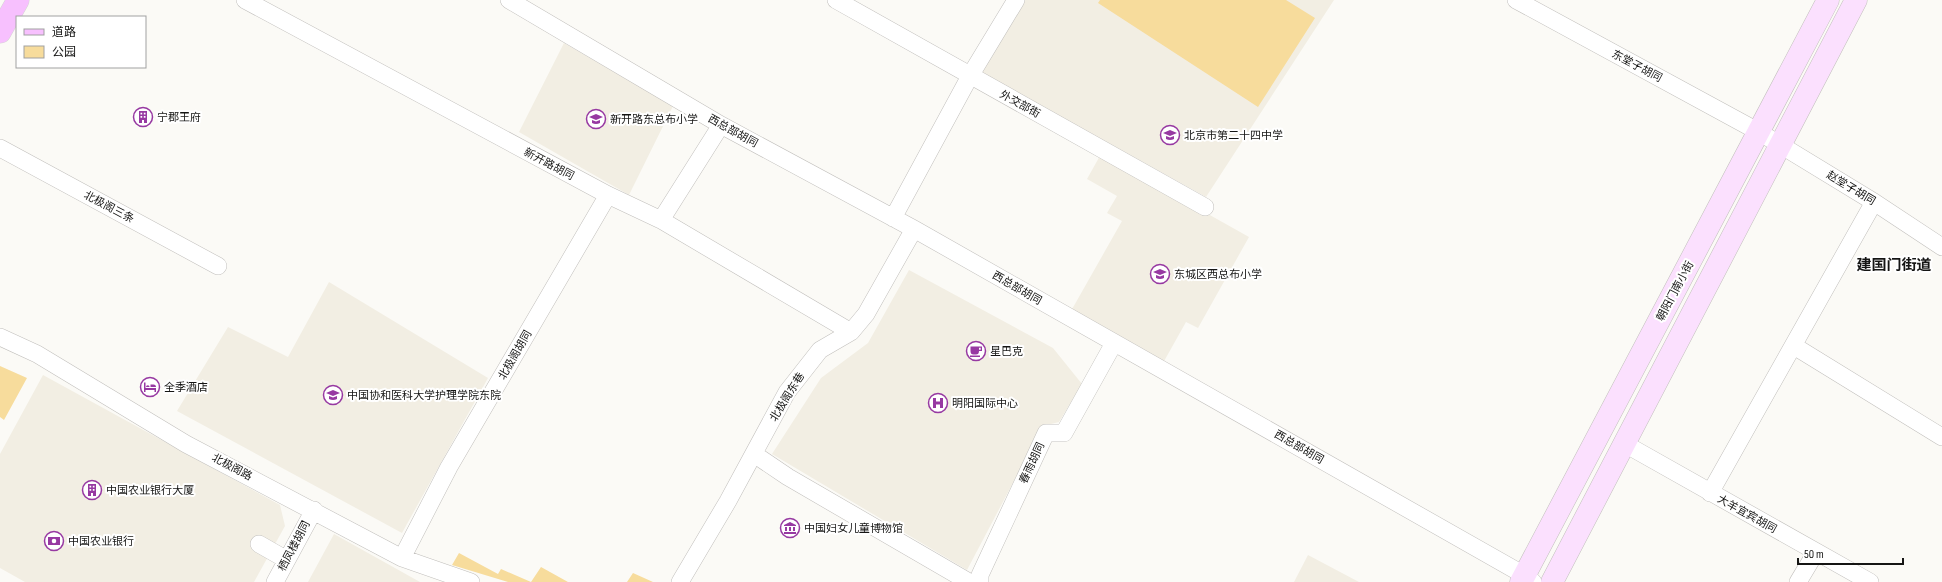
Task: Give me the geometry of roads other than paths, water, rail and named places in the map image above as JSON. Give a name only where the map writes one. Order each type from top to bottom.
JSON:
[{"type":"main road","points":[[0,32],[18,0]]},
{"type":"main road","name":"朝阳门南小街","points":[[1526,580],[1828,0]]},
{"type":"main road","points":[[1552,582],[1856,0]]},
{"type":"street","name":"新开路胡同","points":[[245,0],[608,195],[661,220],[851,332]]},
{"type":"street","name":"西总部胡同","points":[[509,0],[721,125],[914,229],[1526,580]]},
{"type":"street","name":"外交部街","points":[[836,0],[1205,207]]},
{"type":"street","points":[[893,218],[970,76],[1016,0]]},
{"type":"street","name":"东堂子胡同","points":[[1516,0],[1759,132]]},
{"type":"street","points":[[661,220],[721,125]]},
{"type":"street","name":"赵堂子胡同","points":[[1759,132],[1874,202],[1942,247]]},
{"type":"street","name":"北极阁三条","points":[[0,148],[218,266]]},
{"type":"street","name":"北极阁胡同","points":[[402,558],[449,467],[608,195]]},
{"type":"street","points":[[1710,493],[1874,202]]},
{"type":"street","name":"北极阁东巷","points":[[680,582],[728,501],[788,392],[820,350],[851,332],[866,314],[914,229]]},
{"type":"street","name":"北极阁路","points":[[0,337],[38,354],[186,444],[314,510],[402,558],[471,582]]},
{"type":"street","name":"春雨胡同","points":[[980,582],[980,575],[1046,434],[1064,433],[1114,343]]},
{"type":"street","points":[[1794,346],[1942,437]]},
{"type":"street","name":"大羊宜宾胡同","points":[[1625,444],[1870,582]]},
{"type":"street","points":[[754,454],[788,478],[969,582]]},
{"type":"street","name":"栖凤楼胡同","points":[[275,582],[314,510]]},
{"type":"street","points":[[259,544],[287,560]]},
{"type":"street","points":[[1798,582],[1816,552]]},
{"type":"place","name":"宁郡王府","points":[[143,117]]},
{"type":"place","name":"新开路东总布小学","points":[[596,119]]},
{"type":"place","name":"北京市第二十四中学","points":[[1170,135]]},
{"type":"place","name":"东城区西总布小学","points":[[1160,274]]},
{"type":"place","name":"星巴克","points":[[976,351]]},
{"type":"place","name":"全季酒店","points":[[150,387]]},
{"type":"place","name":"中国协和医科大学护理学院东院","points":[[333,395]]},
{"type":"place","name":"明阳国际中心","points":[[938,403]]},
{"type":"place","name":"中国农业银行大厦","points":[[92,490]]},
{"type":"place","name":"中国妇女儿童博物馆","points":[[790,528]]},
{"type":"place","name":"中国农业银行","points":[[54,541]]},
{"type":"district","name":"建国门街道","points":[[1894,265]]}]
